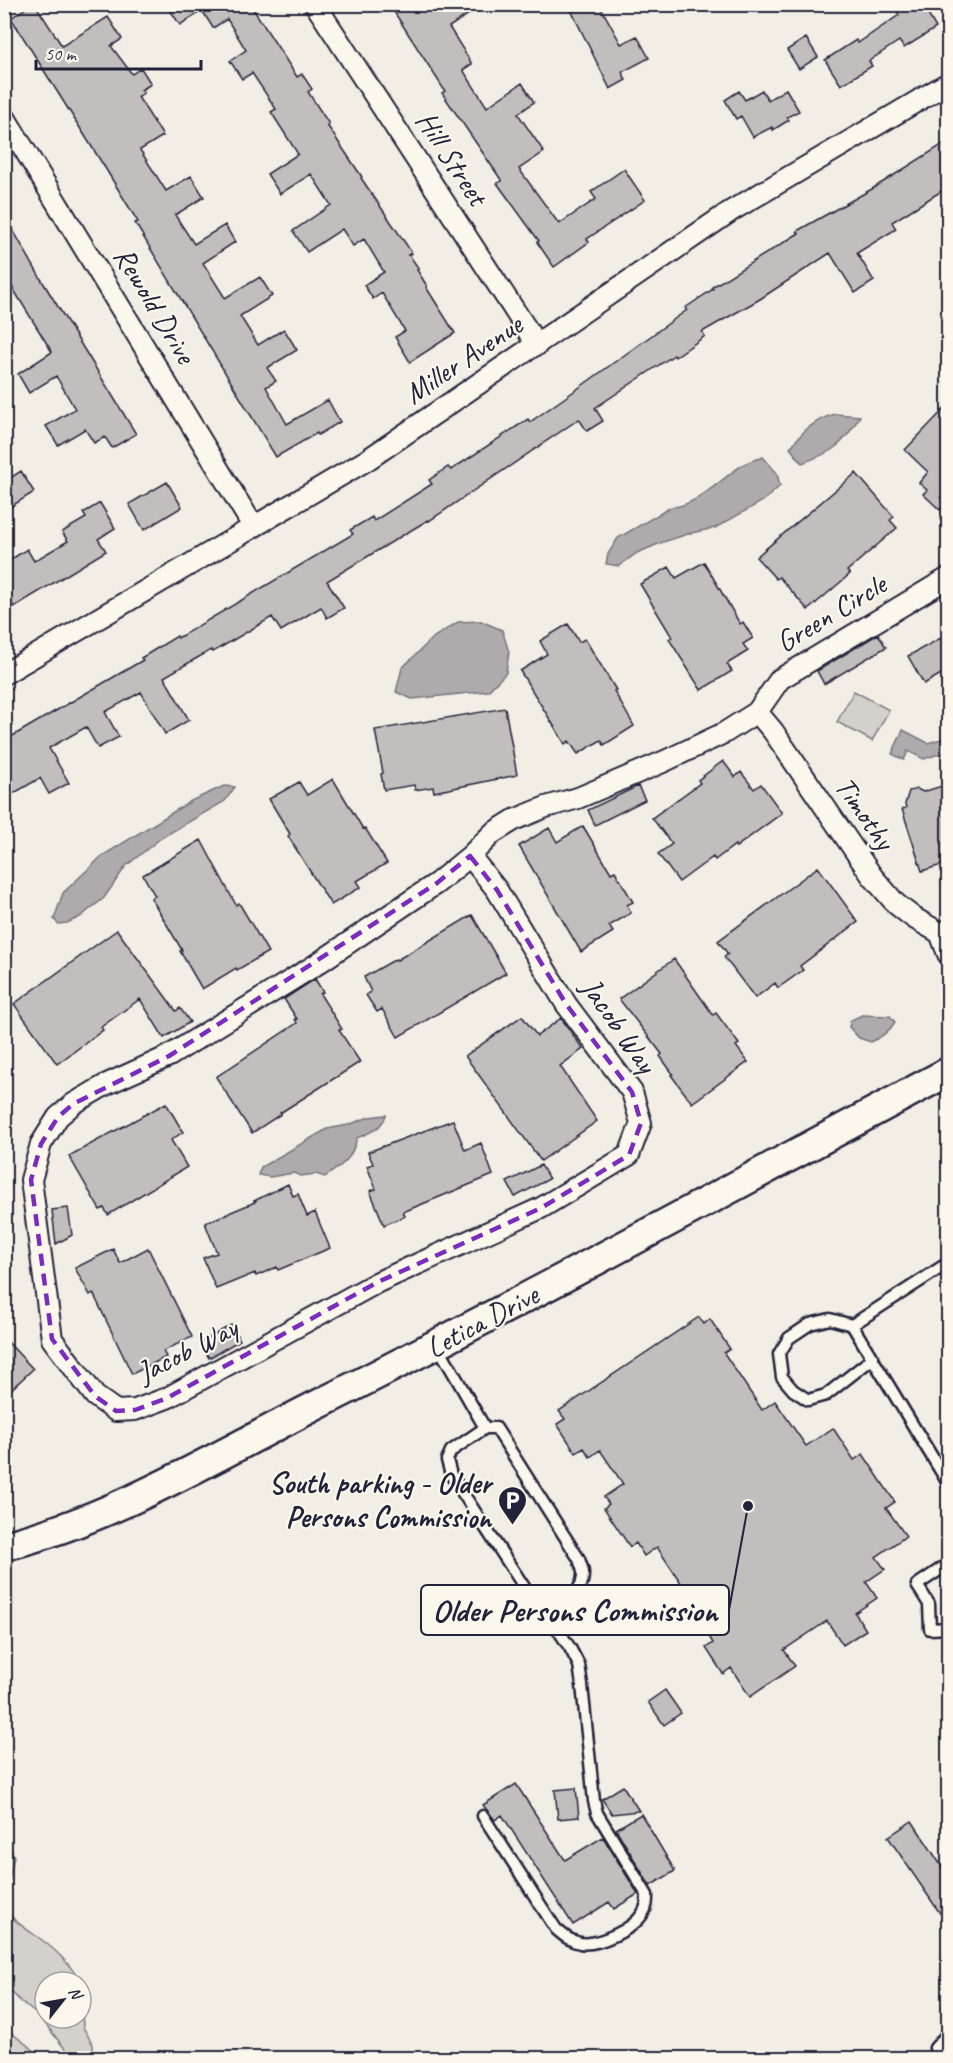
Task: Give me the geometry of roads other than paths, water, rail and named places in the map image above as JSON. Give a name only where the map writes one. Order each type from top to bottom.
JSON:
[{"type":"street","name":"Hill Street","points":[[315,4],[537,345]]},
{"type":"street","name":"Miller Avenue","points":[[4,674],[375,454],[731,211],[948,83]]},
{"type":"street","name":"Rewold Drive","points":[[4,116],[253,526]]},
{"type":"street","name":"Green Circle","points":[[757,712],[780,679],[948,578]]},
{"type":"street","name":"Jacob Way","points":[[470,856],[497,890],[566,1004],[632,1092],[641,1123],[629,1155],[540,1208],[378,1282],[167,1398],[135,1410],[116,1411],[94,1396],[52,1339],[31,1180],[41,1144],[58,1117],[73,1104],[107,1084],[170,1056],[304,972],[437,883],[470,856],[493,833],[514,820],[546,807],[578,798],[665,761],[724,733],[757,712]]},
{"type":"street","name":"Timothy","points":[[757,712],[872,876],[896,904],[914,918],[944,932],[948,954]]},
{"type":"street","name":"Letica Drive","points":[[4,1546],[98,1514],[438,1345],[948,1072]]},
{"type":"lane","points":[[852,1325],[948,1263]]},
{"type":"lane","points":[[873,1358],[826,1395],[808,1400],[793,1390],[782,1377],[779,1354],[789,1338],[810,1324],[830,1319],[852,1325],[873,1358],[948,1483]]},
{"type":"lane","points":[[438,1345],[485,1428]]},
{"type":"lane","points":[[483,1816],[556,1929],[568,1940],[583,1944],[603,1940],[619,1933],[642,1915],[647,1905],[647,1895],[597,1813],[579,1665],[540,1602],[530,1596],[451,1475],[447,1460],[451,1450],[485,1428],[496,1428],[579,1559],[583,1574],[579,1586],[570,1595],[555,1602],[540,1602]]},
{"type":"lane","points":[[948,1564],[916,1585],[929,1604],[930,1629],[948,1628]]},
{"type":"lane","points":[[942,2058],[935,2048],[948,2033]]},
{"type":"place","name":"Older Persons Commission","points":[[748,1506]]},
{"type":"place","name":"South parking - Older Persons Commission","points":[[512,1526]]}]
